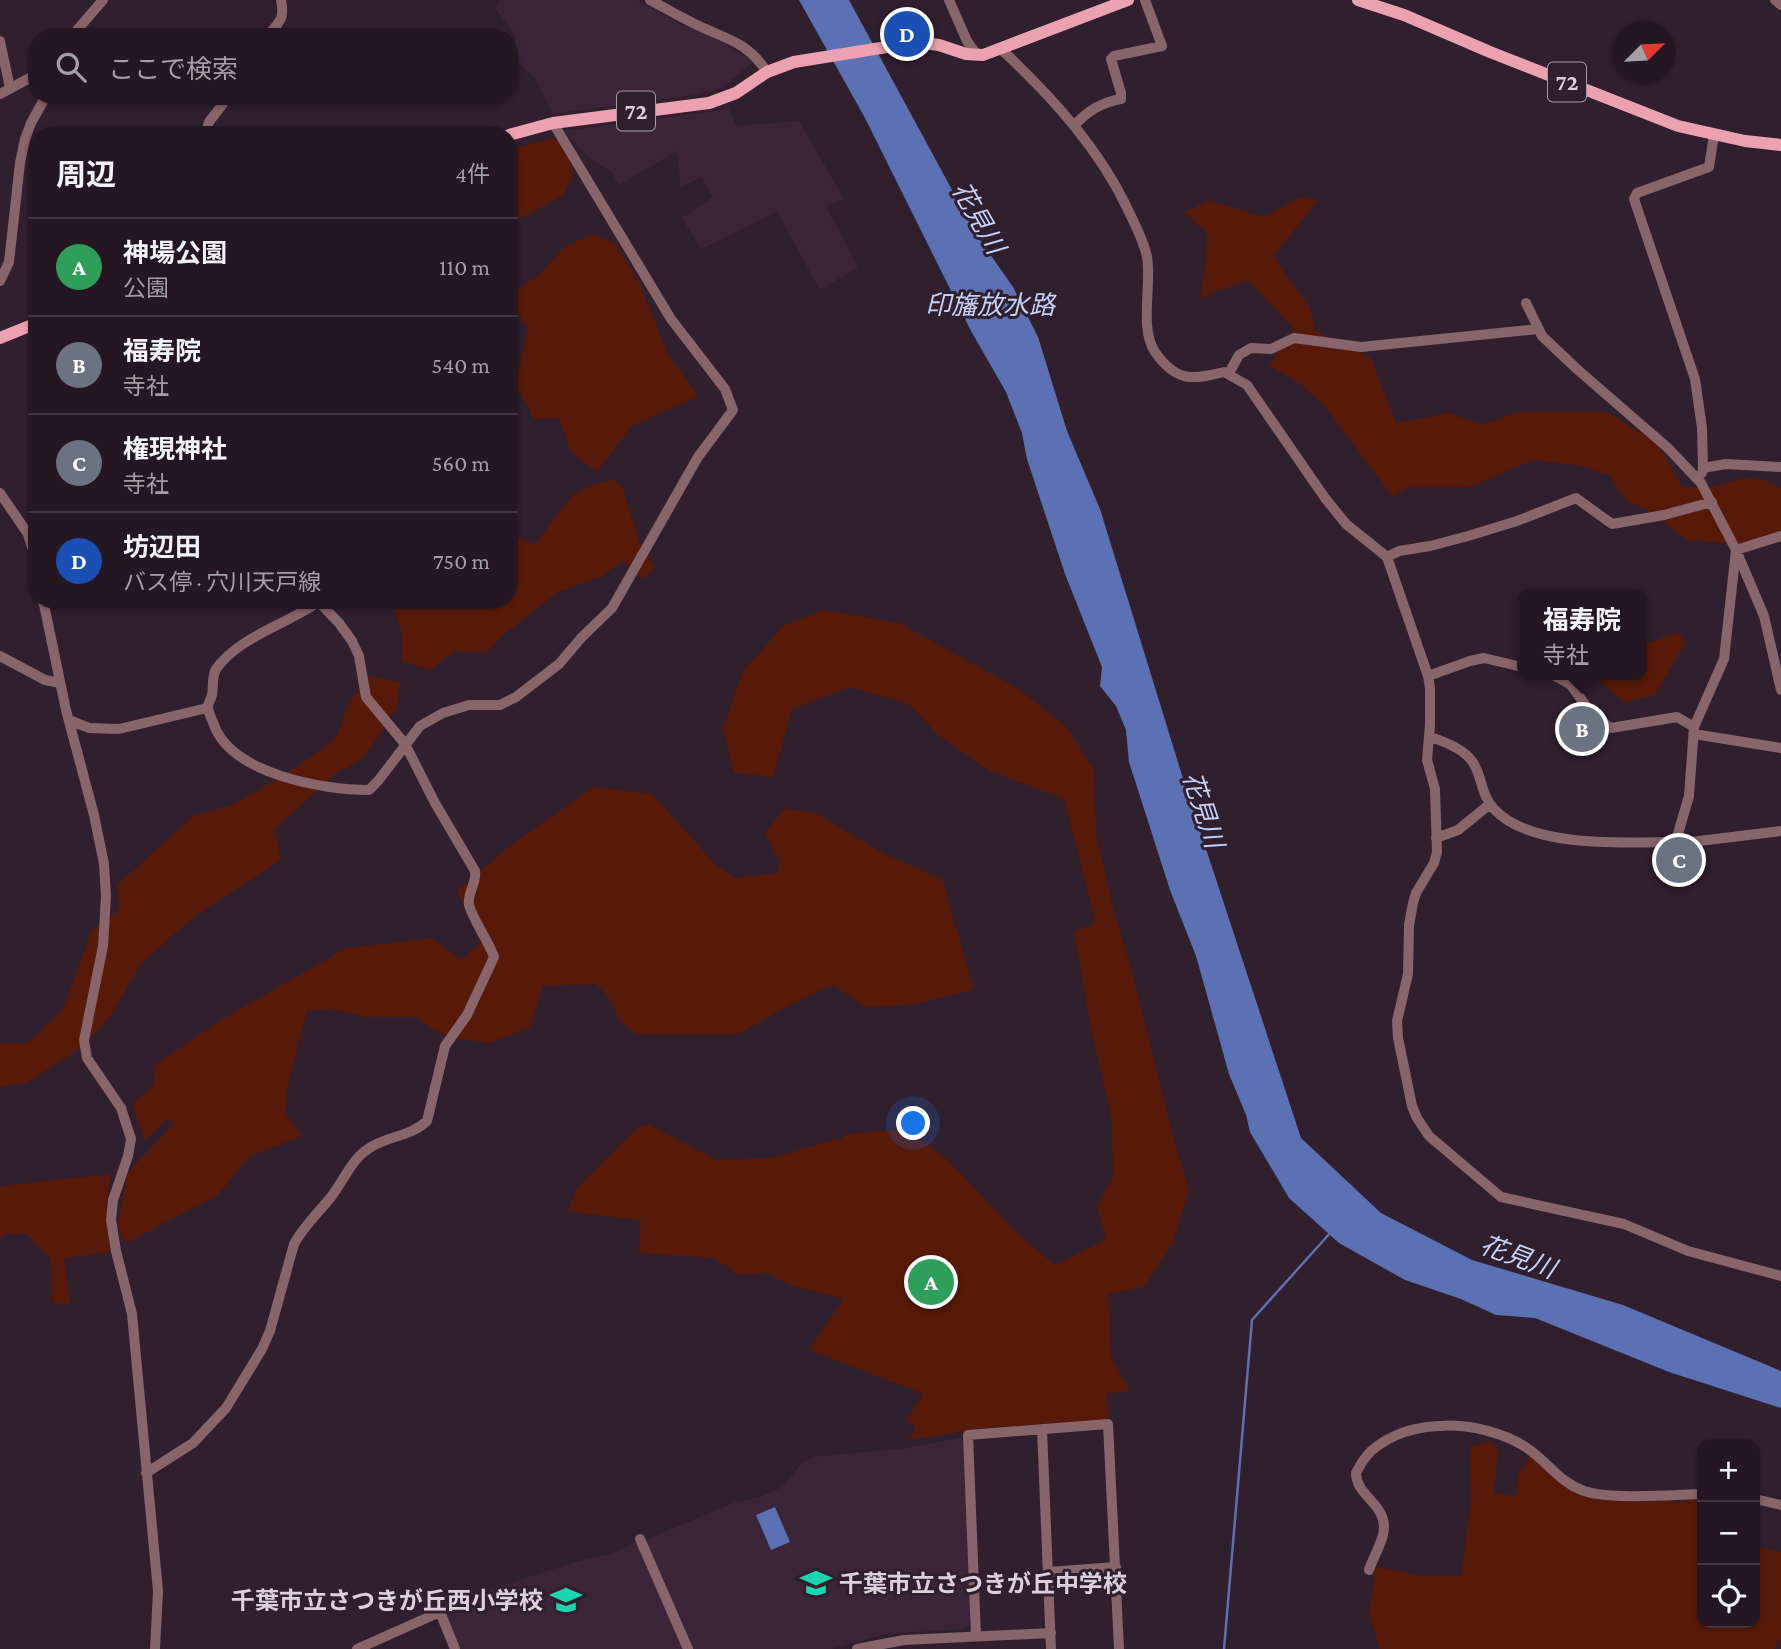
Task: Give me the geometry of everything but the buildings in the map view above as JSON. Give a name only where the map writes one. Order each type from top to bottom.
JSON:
[{"type":"main road","name":"72","points":[[518,133],[554,123],[709,103],[736,93],[782,65],[887,46],[930,43],[977,55],[1001,50],[1082,15],[1128,0]]},
{"type":"main road","name":"72","points":[[1358,0],[1405,15],[1490,52],[1678,126],[1714,135],[1781,145]]},
{"type":"main road","points":[[0,338],[28,327]]},
{"type":"street","points":[[79,28],[103,0]]},
{"type":"street","points":[[275,28],[284,14],[281,0]]},
{"type":"street","points":[[650,0],[696,25],[736,41],[756,56],[767,72]]},
{"type":"street","points":[[949,0],[967,41],[977,55]]},
{"type":"street","points":[[1074,127],[1080,119],[1107,101],[1121,99],[1111,59],[1162,46],[1145,0]]},
{"type":"street","points":[[1775,0],[1781,5]]},
{"type":"street","points":[[0,41],[10,88]]},
{"type":"street","points":[[1001,50],[1043,90],[1074,127],[1117,187],[1139,232],[1147,258],[1148,330],[1153,349],[1168,368],[1181,377],[1229,373],[1247,385],[1346,524],[1387,557],[1430,688],[1427,760],[1435,789],[1434,863],[1416,893],[1413,904],[1408,974],[1397,1021],[1412,1106],[1429,1136],[1501,1197],[1624,1224],[1688,1251],[1781,1276]]},
{"type":"street","points":[[0,94],[28,79]]},
{"type":"street","points":[[30,126],[41,105]]},
{"type":"street","points":[[208,126],[222,105]]},
{"type":"street","points":[[308,609],[257,634],[228,657],[213,676],[212,693],[207,708],[215,730],[223,741],[248,763],[271,772],[343,790],[369,789],[420,726],[443,713],[469,705],[500,705],[516,697],[559,664],[612,608],[698,457],[733,410],[725,389],[671,319],[554,123]]},
{"type":"street","points":[[0,281],[9,262],[20,163],[28,131]]},
{"type":"street","points":[[1701,483],[1702,428],[1695,379],[1634,199],[1637,193],[1709,167],[1714,135]]},
{"type":"street","points":[[1527,303],[1542,336],[1668,448],[1701,483],[1736,550],[1764,616],[1781,690]]},
{"type":"street","points":[[1229,373],[1239,355],[1251,348],[1271,349],[1294,338],[1361,347],[1539,330]]},
{"type":"street","points":[[1703,468],[1726,464],[1781,467]]},
{"type":"street","points":[[0,493],[28,534]]},
{"type":"street","points":[[1387,557],[1399,551],[1430,547],[1493,529],[1576,498],[1612,524],[1664,515],[1712,502]]},
{"type":"street","points":[[1736,550],[1781,536]]},
{"type":"street","points":[[1675,844],[1689,796],[1694,731],[1724,659],[1736,550]]},
{"type":"street","points":[[45,609],[104,864],[106,896],[103,946],[83,1040],[88,1058],[121,1108],[131,1139],[113,1200],[111,1220],[132,1314],[158,1591],[155,1649]]},
{"type":"street","points":[[146,1473],[193,1443],[226,1408],[270,1331],[294,1244],[361,1154],[370,1147],[402,1136],[427,1121],[445,1046],[467,1015],[494,957],[469,903],[469,895],[476,880],[475,871],[435,803],[405,744],[366,697],[359,656],[352,641],[325,609]]},
{"type":"street","points":[[0,656],[46,680],[60,683]]},
{"type":"street","points":[[1428,676],[1470,661],[1484,659],[1517,666]]},
{"type":"street","points":[[1562,680],[1571,685],[1594,717],[1611,728],[1677,717],[1694,731],[1781,748]]},
{"type":"street","points":[[69,720],[89,728],[119,729],[207,708]]},
{"type":"street","points":[[1430,737],[1443,741],[1472,761],[1485,797],[1502,816],[1545,835],[1593,841],[1675,844],[1781,831]]},
{"type":"street","points":[[1436,838],[1458,830],[1490,804]]},
{"type":"street","points":[[976,1636],[968,1435],[1108,1424],[1119,1649]]},
{"type":"street","points":[[1369,1570],[1384,1528],[1382,1515],[1358,1486],[1356,1473],[1366,1457],[1382,1444],[1420,1428],[1458,1427],[1494,1432],[1527,1448],[1566,1483],[1593,1493],[1697,1494]]},
{"type":"street","points":[[1042,1429],[1051,1649]]},
{"type":"street","points":[[1760,1500],[1781,1505]]},
{"type":"street","points":[[640,1539],[688,1649]]},
{"type":"street","points":[[1048,1572],[1116,1567]]},
{"type":"street","points":[[357,1649],[440,1612],[455,1649]]},
{"type":"street","points":[[858,1649],[904,1640],[1051,1633]]},
{"type":"shaded area","points":[[500,0],[637,0],[680,24],[722,41],[753,62],[723,87],[696,95],[553,114],[535,78],[518,62],[518,28],[510,28],[496,9]]},
{"type":"shaded area","points":[[729,109],[736,126],[799,121],[844,199],[826,206],[858,267],[820,290],[777,212],[701,249],[682,218],[713,197],[701,177],[681,187],[677,151],[619,185],[611,171],[594,162],[563,131]]},
{"type":"shaded area","points":[[553,138],[567,147],[573,176],[563,195],[518,220],[518,148]]},
{"type":"shaded area","points":[[1300,197],[1318,201],[1275,254],[1278,264],[1309,306],[1316,331],[1371,358],[1396,423],[1450,413],[1482,425],[1517,412],[1606,412],[1658,443],[1682,487],[1716,486],[1743,478],[1761,479],[1781,488],[1781,532],[1740,544],[1687,540],[1646,509],[1626,501],[1610,476],[1583,466],[1533,460],[1470,487],[1410,487],[1392,496],[1323,404],[1296,381],[1269,366],[1294,329],[1248,280],[1200,298],[1207,233],[1184,212],[1209,200],[1263,217]]},
{"type":"shaded area","points":[[593,234],[616,244],[639,282],[668,354],[698,396],[632,426],[597,472],[571,452],[559,418],[534,419],[518,388],[518,375],[528,329],[518,313],[518,289],[540,274],[564,247]]},
{"type":"shaded area","points":[[613,479],[623,489],[641,547],[655,567],[643,579],[623,561],[602,576],[558,592],[501,637],[486,653],[454,651],[431,670],[402,661],[402,633],[394,609],[518,609],[518,538],[535,544],[572,496],[593,485]]},
{"type":"shaded area","points":[[823,610],[899,623],[1017,688],[1067,727],[1094,770],[1096,834],[1111,900],[1189,1191],[1172,1245],[1144,1287],[1108,1294],[1111,1357],[1130,1391],[1107,1393],[1109,1420],[982,1428],[910,1440],[916,1426],[906,1420],[924,1394],[809,1350],[842,1301],[840,1298],[790,1285],[768,1273],[739,1275],[714,1258],[639,1253],[641,1220],[568,1212],[576,1189],[637,1128],[648,1124],[717,1160],[771,1158],[840,1140],[845,1134],[908,1129],[951,1163],[1019,1235],[1055,1265],[1106,1239],[1097,1207],[1113,1177],[1112,1121],[1091,1028],[1074,932],[1096,923],[1064,799],[988,770],[939,736],[909,704],[850,687],[792,709],[773,777],[734,773],[723,728],[743,671],[783,626]]},
{"type":"shaded area","points":[[1679,632],[1685,643],[1655,695],[1623,702],[1600,680],[1647,680],[1647,643]]},
{"type":"shaded area","points":[[368,676],[401,682],[396,711],[362,759],[336,773],[274,830],[281,860],[192,918],[140,965],[111,1015],[84,1046],[26,1083],[0,1087],[0,1043],[28,1043],[62,1011],[92,931],[119,909],[117,885],[195,815],[229,806],[259,790],[336,738],[350,702]]},
{"type":"shaded area","points":[[594,787],[652,794],[715,864],[735,878],[777,873],[780,862],[765,833],[784,809],[815,813],[885,854],[942,879],[974,989],[910,1005],[866,1007],[833,985],[738,1034],[637,1034],[622,1023],[608,996],[596,984],[543,986],[530,1027],[490,1043],[458,1039],[435,1031],[417,1017],[364,1017],[334,1009],[307,1011],[287,1090],[286,1114],[302,1136],[250,1156],[217,1196],[126,1243],[118,1226],[128,1172],[173,1125],[168,1118],[145,1140],[132,1104],[154,1085],[156,1064],[221,1020],[346,948],[432,938],[461,960],[481,942],[457,891],[515,842]]},
{"type":"shaded area","points":[[111,1174],[106,1206],[110,1252],[64,1258],[70,1303],[53,1304],[51,1258],[27,1234],[6,1234],[0,1238],[0,1186]]},
{"type":"shaded area","name":"千葉市立さつきが丘中学校","points":[[960,1438],[964,1442],[971,1623],[965,1629],[886,1634],[831,1649],[692,1649],[645,1542],[647,1539],[736,1502],[760,1497],[782,1487],[802,1463],[813,1457],[907,1448]]},
{"type":"shaded area","points":[[1490,1441],[1498,1450],[1494,1493],[1516,1496],[1519,1473],[1531,1454],[1565,1487],[1595,1500],[1657,1499],[1676,1502],[1695,1499],[1697,1628],[1760,1628],[1760,1547],[1781,1552],[1781,1638],[1774,1649],[1380,1649],[1369,1614],[1376,1567],[1421,1576],[1461,1576],[1471,1501],[1470,1447]]},
{"type":"shaded area","name":"千葉市立さつきが丘西小学校","points":[[638,1544],[685,1649],[458,1649],[443,1615],[446,1610],[492,1589],[578,1561],[610,1554]]},
{"type":"water","name":"印旛放水路","points":[[799,0],[849,0],[976,234],[1013,287],[1038,337],[1067,431],[1100,509],[1185,785],[1301,1138],[1381,1213],[1472,1260],[1623,1305],[1781,1371],[1781,1408],[1669,1372],[1535,1318],[1496,1315],[1461,1299],[1405,1280],[1339,1243],[1289,1198],[1250,1132],[1229,1074],[1196,956],[1170,890],[1129,762],[1126,730],[1116,706],[1100,686],[1102,667],[1065,574],[1027,459],[1022,433],[1006,392],[971,331],[865,118]]},
{"type":"water","points":[[775,1507],[790,1542],[771,1550],[756,1515]]},
{"type":"waterway","points":[[1224,1649],[1252,1320],[1331,1232]]},
{"type":"place","name":"坊辺田","points":[[907,34]]},
{"type":"place","name":"福寿院","points":[[1582,729]]},
{"type":"place","name":"権現神社","points":[[1679,860]]},
{"type":"place","name":"神場公園","points":[[931,1282]]},
{"type":"place","name":"千葉市立さつきが丘中学校","points":[[816,1583]]},
{"type":"place","name":"千葉市立さつきが丘西小学校","points":[[566,1600]]},
{"type":"water label","name":"花見川","points":[[978,218]]},
{"type":"water label","name":"花見川","points":[[1203,810]]},
{"type":"water label","name":"花見川","points":[[1518,1257]]}]
